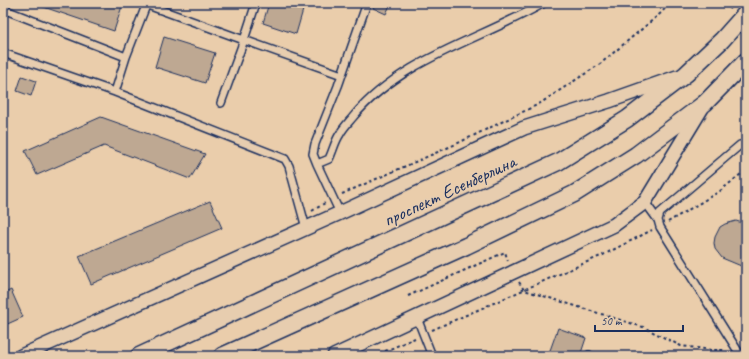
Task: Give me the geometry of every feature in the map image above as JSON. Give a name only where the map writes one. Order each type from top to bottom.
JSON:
[{"type":"street","name":"проспект Есенберлина","points":[[139,356],[558,162],[627,118],[686,74],[722,40],[746,13]]},
{"type":"street","points":[[222,356],[460,249],[574,194],[636,155],[705,102],[746,61]]},
{"type":"street","points":[[21,356],[304,222],[340,213],[524,128],[609,101],[686,74]]},
{"type":"street","points":[[334,356],[614,225],[645,202],[705,102]]},
{"type":"lane","points":[[115,92],[145,3],[342,75]]},
{"type":"lane","points":[[221,103],[256,3]]},
{"type":"lane","points":[[340,213],[313,154],[314,144],[342,75],[367,3]]},
{"type":"lane","points":[[317,164],[329,159],[344,127],[363,105],[392,81],[424,61],[479,33],[523,15],[544,3]]},
{"type":"lane","points":[[3,9],[126,57]]},
{"type":"lane","points":[[3,53],[115,92],[285,159],[289,166],[304,222]]},
{"type":"lane","points":[[659,223],[660,213],[740,145]]},
{"type":"lane","points":[[645,202],[739,353]]},
{"type":"lane","points":[[417,318],[432,356]]},
{"type":"path","points":[[304,222],[333,198],[456,144],[539,104],[600,64],[662,13],[670,3]]},
{"type":"path","points":[[374,356],[524,290],[659,223],[720,191],[746,170]]},
{"type":"path","points":[[408,296],[504,252],[513,272]]},
{"type":"path","points":[[524,290],[643,327],[681,346],[739,353]]},
{"type":"building","points":[[32,3],[123,3],[114,31]]},
{"type":"building","points":[[269,3],[305,3],[296,34],[263,23]]},
{"type":"building","points":[[375,3],[391,3],[386,14],[373,8]]},
{"type":"building","points":[[164,37],[215,53],[205,83],[155,67]]},
{"type":"building","points":[[22,76],[36,81],[31,96],[17,91]]},
{"type":"building","points":[[101,117],[205,154],[190,179],[104,146],[37,175],[25,151]]},
{"type":"building","points":[[210,201],[222,228],[91,284],[79,256]]},
{"type":"building","points":[[736,221],[746,224],[746,268],[722,258],[715,249],[715,237],[720,227]]},
{"type":"building","points":[[11,290],[23,317],[3,326],[3,294]]},
{"type":"building","points":[[558,328],[586,338],[580,356],[548,356]]}]
